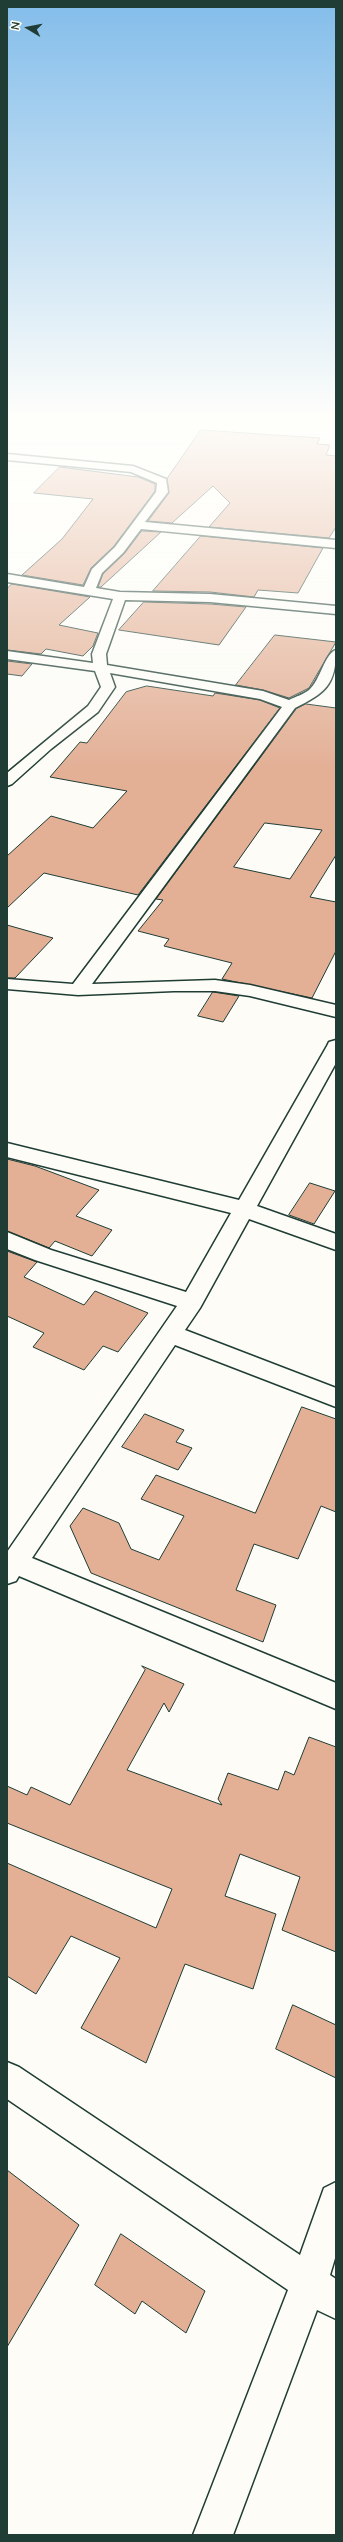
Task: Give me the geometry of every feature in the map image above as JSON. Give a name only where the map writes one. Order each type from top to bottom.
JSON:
[{"type":"street","points":[[89,591],[96,572],[119,550],[134,531]]},
{"type":"street","points":[[189,531],[336,544]]},
{"type":"street","points":[[7,578],[120,596],[210,598],[336,610]]},
{"type":"street","points":[[7,782],[46,746],[93,709],[106,693],[108,687],[100,666],[100,654],[104,638],[120,596]]},
{"type":"street","points":[[78,990],[216,807],[290,705],[314,693],[326,676],[336,654]]},
{"type":"street","points":[[7,655],[100,666],[263,695],[290,705]]},
{"type":"street","points":[[7,984],[34,989],[78,990],[200,985],[236,989],[336,1011]]},
{"type":"street","points":[[336,1046],[192,1302],[172,1334],[11,1568],[336,1696]]},
{"type":"street","points":[[7,1150],[244,1209],[336,1242]]},
{"type":"street","points":[[7,1240],[43,1255],[192,1302]]},
{"type":"street","points":[[172,1334],[336,1398]]},
{"type":"street","points":[[7,2079],[322,2292]]},
{"type":"street","points":[[213,2535],[322,2292],[336,2200]]},
{"type":"building","points":[[68,531],[125,531],[114,546],[91,568],[83,585],[22,575],[62,539]]},
{"type":"building","points":[[142,531],[161,532],[101,587],[98,587],[103,574],[124,554]]},
{"type":"building","points":[[249,531],[334,531],[329,538]]},
{"type":"building","points":[[201,536],[323,548],[298,593],[258,590],[254,597],[210,592],[153,591]]},
{"type":"building","points":[[12,584],[90,597],[59,625],[98,633],[93,646],[83,656],[46,649],[41,654],[7,650],[7,589]]},
{"type":"building","points":[[144,602],[210,604],[246,607],[219,645],[119,630]]},
{"type":"building","points":[[275,635],[336,642],[309,688],[289,698],[263,690],[236,685]]},
{"type":"building","points":[[7,661],[32,664],[22,676],[7,674]]},
{"type":"building","points":[[147,686],[213,696],[215,693],[260,700],[280,708],[138,895],[44,873],[7,908],[7,856],[51,816],[93,828],[127,791],[50,777],[80,742],[87,743],[126,692]]},
{"type":"building","points":[[306,704],[336,708],[336,855],[310,897],[336,902],[336,951],[312,998],[222,979],[232,963],[164,946],[169,939],[138,931],[163,900],[156,899],[296,709]],"holes":[[[265,823],[322,830],[290,879],[234,867]]]},
{"type":"building","points":[[7,925],[53,938],[15,978],[7,978]]},
{"type":"building","points":[[213,992],[239,996],[223,1022],[198,1016]]},
{"type":"building","points":[[7,1159],[35,1166],[99,1190],[76,1216],[112,1230],[92,1256],[55,1241],[49,1248],[7,1231]]},
{"type":"building","points":[[310,1183],[335,1191],[314,1224],[289,1215]]},
{"type":"building","points":[[7,1251],[37,1262],[24,1277],[84,1305],[95,1291],[148,1313],[118,1352],[103,1346],[84,1370],[33,1347],[44,1333],[7,1316]]},
{"type":"building","points":[[302,1407],[336,1419],[336,1512],[321,1506],[298,1559],[254,1544],[236,1590],[276,1605],[263,1642],[91,1573],[70,1526],[83,1508],[119,1523],[131,1549],[159,1560],[184,1516],[141,1499],[156,1475],[255,1513]]},
{"type":"building","points":[[145,1414],[184,1430],[176,1442],[192,1448],[178,1470],[122,1447]]},
{"type":"building","points":[[142,1666],[184,1684],[169,1712],[164,1703],[127,1770],[222,1805],[218,1799],[228,1773],[278,1790],[285,1771],[294,1775],[309,1737],[336,1747],[336,1952],[282,1930],[300,1877],[240,1854],[225,1896],[276,1914],[253,1989],[185,1964],[146,2063],[81,2028],[120,1958],[71,1936],[36,1994],[7,1976],[7,1863],[156,1928],[172,1889],[7,1823],[7,1786],[27,1795],[31,1787],[70,1805],[145,1670]]},
{"type":"building","points":[[293,2005],[336,2025],[336,2078],[276,2049]]},
{"type":"building","points":[[7,2170],[79,2225],[7,2347]]},
{"type":"building","points":[[121,2234],[205,2291],[186,2333],[142,2301],[135,2314],[95,2285]]}]
